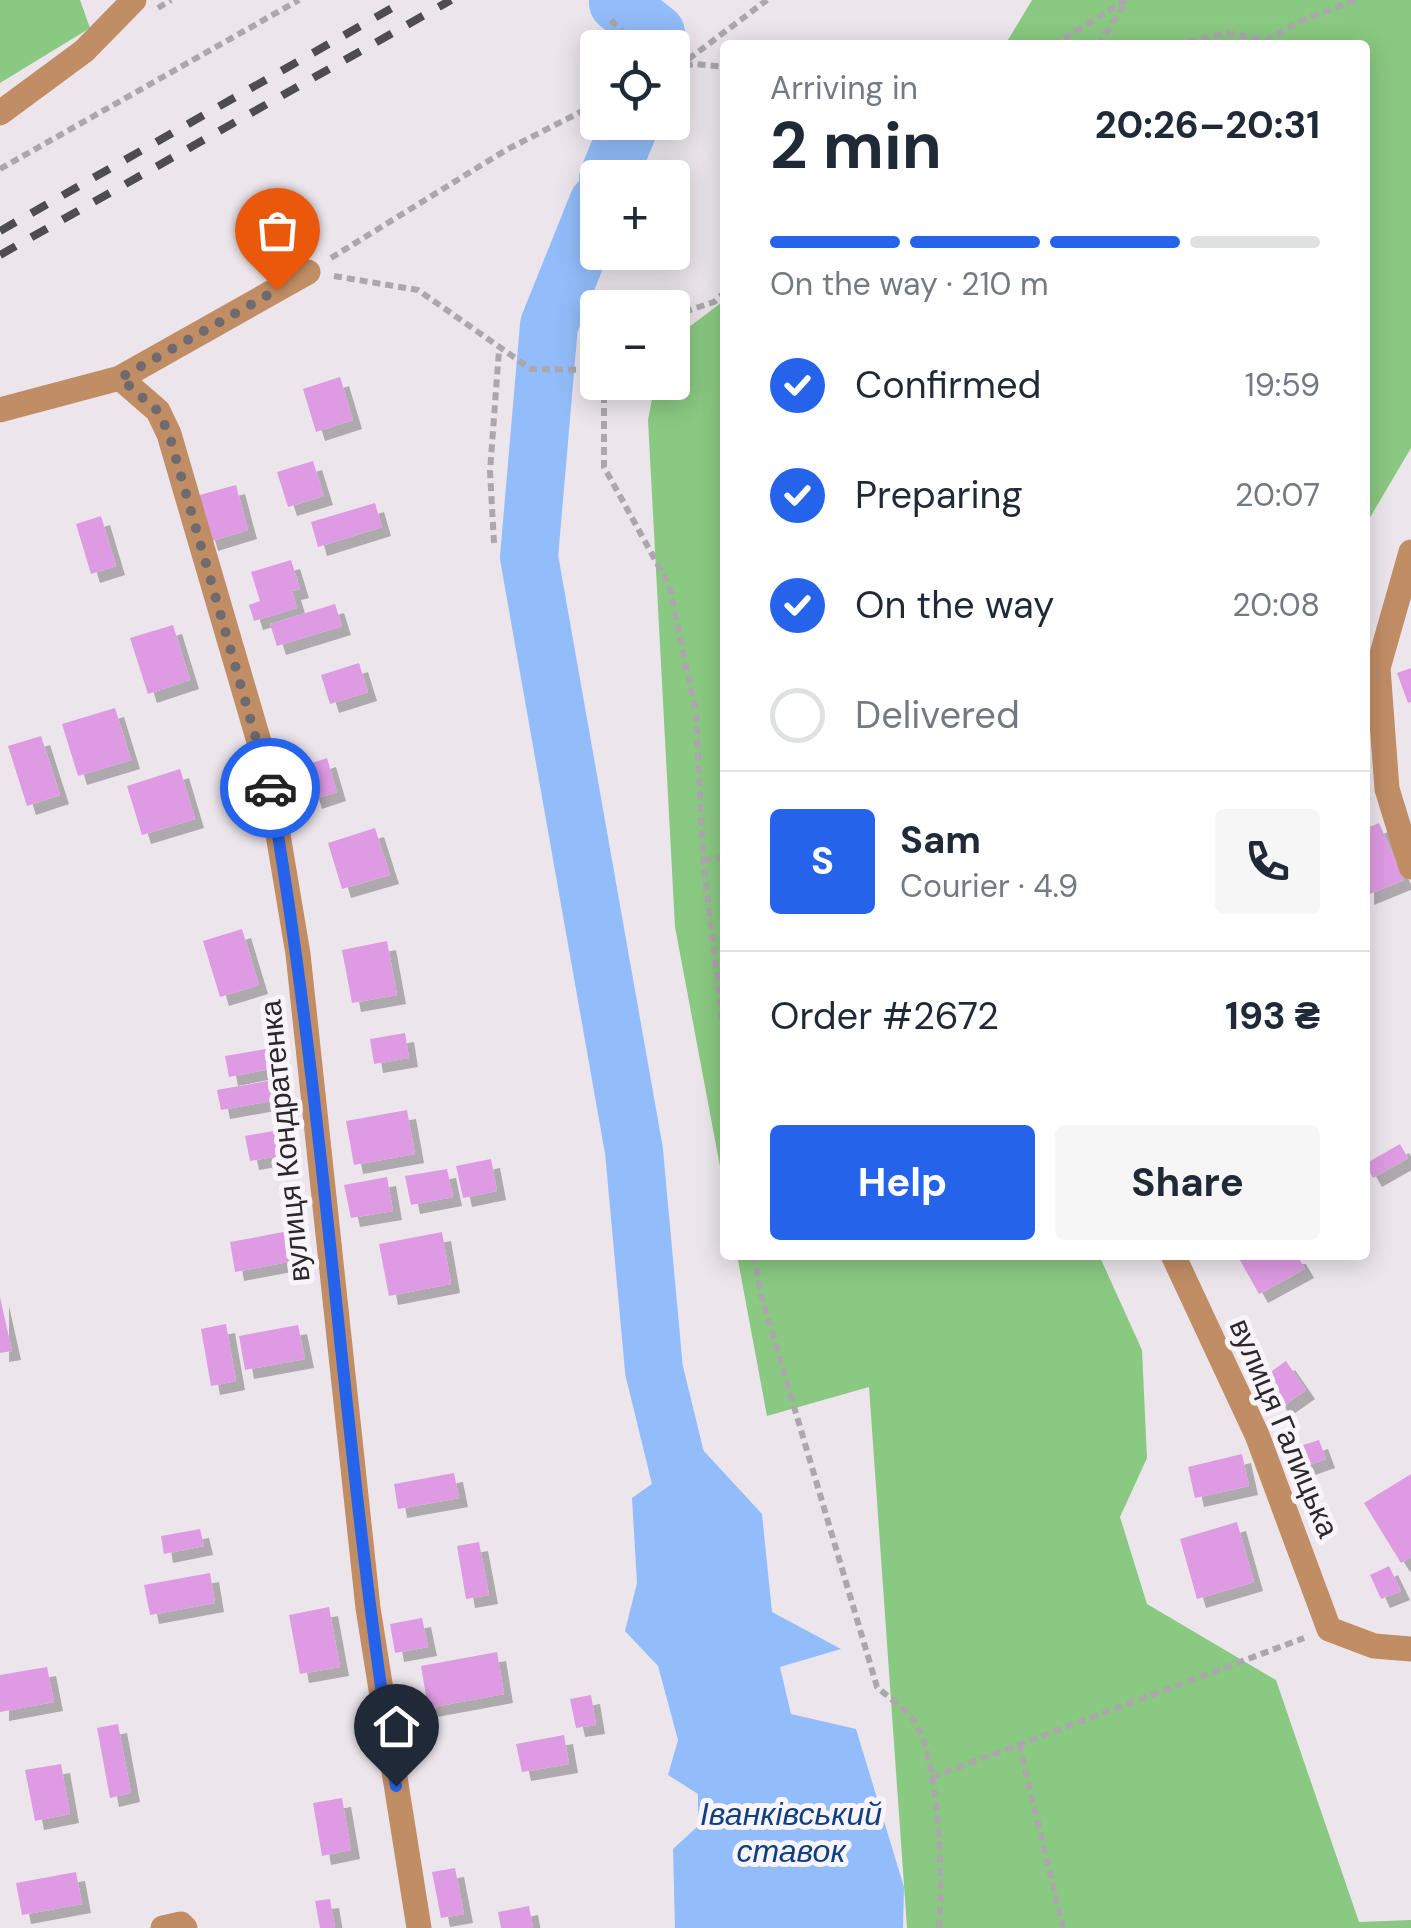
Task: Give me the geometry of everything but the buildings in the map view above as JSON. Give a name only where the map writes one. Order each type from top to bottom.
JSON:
[{"type":"street","points":[[0,112],[84,51],[134,0]]},
{"type":"street","points":[[0,410],[120,378],[308,272]]},
{"type":"street","name":"вулиця Кондратенка","points":[[120,378],[158,411],[169,434],[267,769],[298,954],[368,1608],[418,1928]]},
{"type":"street","points":[[1411,552],[1378,668],[1376,795],[1411,867]]},
{"type":"street","name":"вулиця Галицька","points":[[1175,1260],[1257,1435],[1328,1628]]},
{"type":"street","points":[[1328,1628],[1374,1646],[1411,1649]]},
{"type":"path","points":[[0,169],[300,0]]},
{"type":"path","points":[[690,56],[766,0]]},
{"type":"path","points":[[1061,40],[1127,0]]},
{"type":"path","points":[[1101,40],[1127,0]]},
{"type":"path","points":[[1198,40],[1228,33],[1267,40],[1356,0]]},
{"type":"path","points":[[611,20],[621,30]]},
{"type":"path","points":[[690,67],[720,68]]},
{"type":"path","points":[[308,272],[506,150],[580,112]]},
{"type":"path","points":[[308,272],[418,290],[531,370],[580,371]]},
{"type":"path","points":[[690,310],[720,299]]},
{"type":"path","points":[[494,544],[490,471],[499,349]]},
{"type":"path","points":[[604,400],[604,467],[668,585],[696,712],[703,860],[720,1001]]},
{"type":"path","points":[[703,860],[720,857]]},
{"type":"path","points":[[755,1260],[761,1295],[877,1687],[914,1720],[932,1777],[943,1884],[938,1928]]},
{"type":"path","points":[[932,1777],[1328,1628]]},
{"type":"path","points":[[1019,1744],[1063,1928]]},
{"type":"green space","points":[[0,0],[80,0],[90,28],[0,83]]},
{"type":"green space","points":[[1032,0],[1411,0],[1411,448],[1370,518],[1370,40],[1008,40]]},
{"type":"green space","points":[[720,304],[720,1166],[675,927],[648,420],[652,400],[690,400],[690,326]]},
{"type":"green space","points":[[738,1260],[1101,1260],[1142,1350],[1147,1458],[1120,1517],[1147,1604],[1276,1680],[1359,1922],[1411,1920],[1411,1928],[907,1928],[869,1387],[767,1416]]},
{"type":"water","name":"Іванківський ставок","points":[[691,1437],[762,1514],[772,1612],[841,1649],[780,1667],[791,1714],[856,1729],[904,1887],[903,1928],[675,1928],[673,1849],[698,1826],[698,1794],[668,1775],[678,1740],[658,1666],[625,1631],[637,1583],[632,1498],[673,1469]]},
{"type":"waterway","points":[[618,3],[652,30]]},
{"type":"waterway","points":[[615,160],[624,140]]},
{"type":"waterway","points":[[580,248],[549,325],[529,557],[634,1151],[654,1370],[695,1538]]},
{"type":"railway","points":[[0,231],[406,0]]},
{"type":"railway","points":[[0,255],[451,0]]},
{"type":"way so far","points":[[270,788],[169,434],[158,411],[120,378],[277,290]]},
{"type":"route","points":[[270,788],[298,954],[368,1608],[396,1786]]}]
